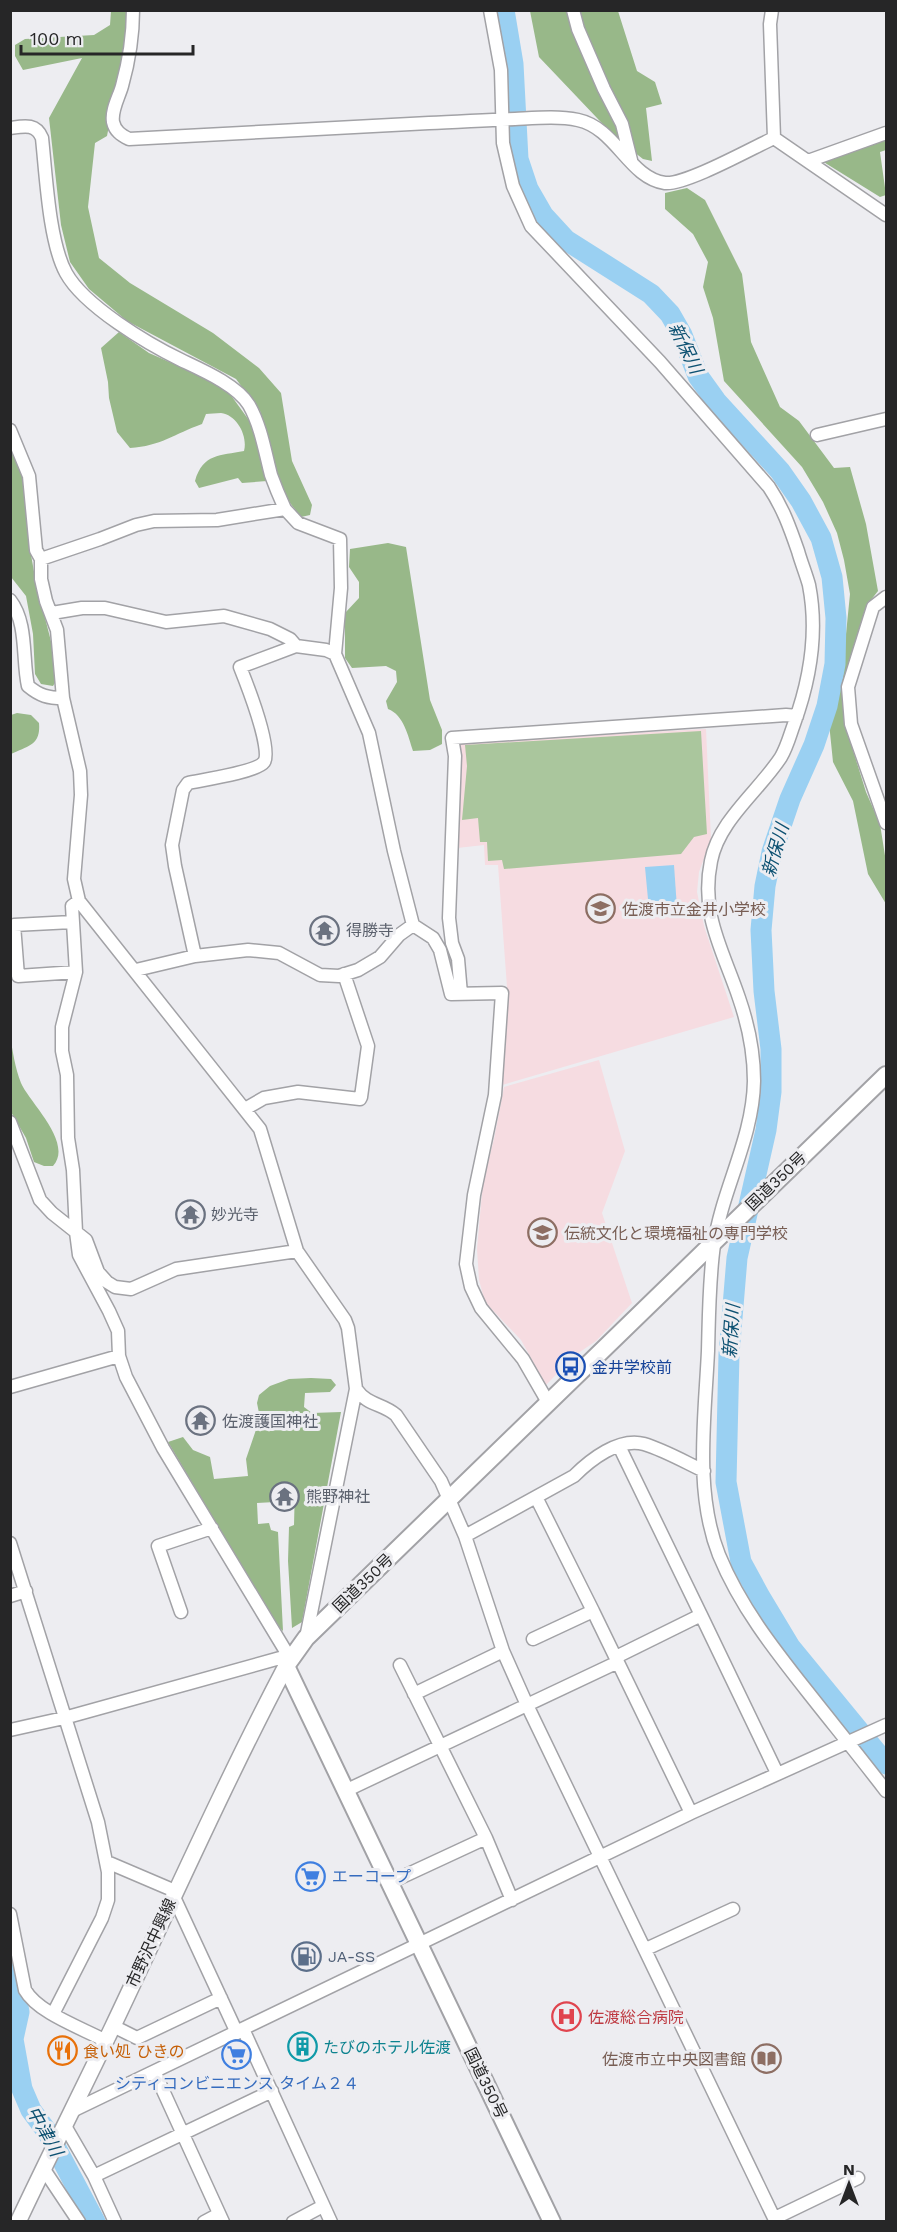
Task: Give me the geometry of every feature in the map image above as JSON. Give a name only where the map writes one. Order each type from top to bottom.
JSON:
[{"type":"highway","name":"国道350号","points":[[552,2222],[286,1666],[306,1638],[886,1075]]},
{"type":"main road","name":"市野沢中興線","points":[[18,2222],[106,2041],[174,1893],[286,1666]]},
{"type":"street","points":[[133,10],[131,47],[113,121],[118,133],[129,139],[538,117],[564,118],[581,120],[603,131],[633,164],[649,177],[664,183],[677,182],[774,138]]},
{"type":"street","points":[[490,10],[501,70],[501,119],[504,143],[513,186],[531,226],[660,362],[697,407],[759,474],[783,507],[809,585],[812,623],[807,687],[797,716],[782,754],[716,840],[710,863],[708,883],[710,914],[715,939],[739,999],[753,1052],[754,1083],[744,1142],[728,1189],[719,1237],[709,1328],[704,1470],[709,1518],[718,1551],[733,1585],[761,1633],[886,1791]]},
{"type":"street","points":[[573,10],[578,29],[622,124],[633,164]]},
{"type":"street","points":[[772,10],[770,24],[774,138]]},
{"type":"street","points":[[10,128],[33,127],[39,131],[42,138],[54,234],[65,272],[72,283],[125,328],[162,351],[223,380],[249,404],[272,478],[285,509],[298,523],[340,539],[340,588],[335,654],[369,732],[394,851],[413,925],[433,938],[440,950],[451,994],[502,993],[495,1095],[474,1195],[466,1264],[471,1287],[481,1308],[523,1359],[549,1404]]},
{"type":"street","points":[[808,161],[886,133]]},
{"type":"street","points":[[774,138],[886,215]]},
{"type":"street","points":[[817,435],[886,419]]},
{"type":"street","points":[[10,430],[29,476],[41,579],[57,630],[63,698],[80,771],[81,795],[74,879],[80,901],[106,937],[136,970],[260,1130],[297,1251],[345,1320],[352,1351],[356,1389],[306,1638]]},
{"type":"street","points":[[40,559],[136,525],[154,521],[217,520],[285,509]]},
{"type":"street","points":[[886,597],[873,607],[867,620],[848,687],[851,724],[886,823]]},
{"type":"street","points":[[10,600],[16,606],[21,624],[28,686],[39,695],[63,698]]},
{"type":"street","points":[[52,613],[82,608],[105,608],[166,622],[224,616],[270,629],[290,639],[296,646]]},
{"type":"street","points":[[195,956],[172,845],[183,790],[188,783],[257,767],[264,762],[266,757],[266,742],[240,667],[296,646],[326,650],[335,654]]},
{"type":"street","points":[[461,994],[458,959],[452,943],[448,918],[454,756],[452,738],[797,716]]},
{"type":"street","points":[[80,901],[72,906],[76,972],[62,1027],[62,1051],[67,1075],[68,1138],[80,1255],[118,1331],[119,1356],[126,1377],[163,1448],[285,1650],[286,1666]]},
{"type":"street","points":[[72,922],[14,925],[18,976],[76,972]]},
{"type":"street","points":[[136,970],[195,956],[248,950],[279,953],[320,975],[339,976],[358,970],[380,957],[399,936],[413,925]]},
{"type":"street","points":[[245,1109],[264,1098],[298,1092],[360,1099],[368,1046],[344,974]]},
{"type":"street","points":[[10,1122],[40,1200],[52,1213],[86,1240],[98,1272],[115,1287],[131,1289],[176,1269],[297,1251]]},
{"type":"street","points":[[10,1387],[119,1356]]},
{"type":"street","points":[[356,1389],[366,1401],[391,1411],[400,1420],[441,1481],[465,1536],[503,1651],[527,1705],[775,2220],[858,2178]]},
{"type":"street","points":[[465,1536],[574,1476],[586,1463],[631,1442],[643,1443],[704,1470]]},
{"type":"street","points":[[619,1446],[777,1773]]},
{"type":"street","points":[[536,1497],[691,1813]]},
{"type":"street","points":[[181,1612],[158,1546],[212,1528]]},
{"type":"street","points":[[10,1543],[92,1803],[107,1862],[108,1900],[102,1918],[53,2014]]},
{"type":"street","points":[[10,1596],[27,1591]]},
{"type":"street","points":[[533,1639],[593,1611]]},
{"type":"street","points":[[345,1791],[527,1705],[701,1615]]},
{"type":"street","points":[[414,1694],[503,1651]]},
{"type":"street","points":[[10,1730],[64,1718],[280,1658],[286,1666]]},
{"type":"street","points":[[400,1665],[486,1838],[512,1900]]},
{"type":"street","points":[[72,2111],[691,1813],[885,1725]]},
{"type":"street","points":[[389,1883],[486,1838]]},
{"type":"street","points":[[107,1862],[174,1893],[222,1998],[272,2091],[331,2222]]},
{"type":"street","points":[[646,1949],[733,1909]]},
{"type":"street","points":[[10,1914],[25,1990],[31,2000],[106,2041]]},
{"type":"street","points":[[113,2026],[137,2038],[222,1998]]},
{"type":"street","points":[[155,2073],[221,2218],[204,2222]]},
{"type":"street","points":[[94,2176],[272,2091]]},
{"type":"street","points":[[63,2130],[94,2176],[115,2222]]},
{"type":"street","points":[[45,2166],[79,2222]]},
{"type":"street","points":[[293,2222],[323,2206]]},
{"type":"shaded area","name":"佐渡市立金井小学校","points":[[706,729],[711,839],[699,872],[697,892],[704,926],[734,1017],[502,1085],[507,987],[498,865],[485,865],[484,845],[457,848],[461,765],[458,742]]},
{"type":"shaded area","name":"伝統文化と環境福祉の専門学校","points":[[599,1060],[625,1151],[602,1213],[632,1303],[596,1341],[574,1356],[546,1385],[521,1340],[485,1302],[479,1280],[477,1249],[483,1182],[504,1087]]},
{"type":"green space","points":[[111,11],[128,11],[130,34],[107,136],[95,143],[88,207],[99,258],[130,283],[213,333],[259,368],[281,393],[292,461],[312,505],[310,515],[301,517],[290,503],[276,474],[260,411],[236,379],[127,321],[89,289],[70,262],[61,225],[49,118],[82,58],[23,70],[15,56],[15,45],[25,39],[94,35],[110,25]]},
{"type":"green space","points":[[530,11],[618,11],[637,71],[655,82],[662,104],[646,108],[652,161],[643,159],[616,138],[539,57]]},
{"type":"green space","points":[[886,139],[886,150],[880,152],[886,195],[880,197],[822,161]]},
{"type":"green space","points":[[687,188],[705,200],[742,274],[751,342],[780,407],[799,421],[834,468],[850,467],[866,524],[878,591],[867,605],[844,685],[843,706],[852,747],[866,792],[880,824],[886,862],[886,904],[868,874],[853,801],[833,762],[829,723],[846,634],[850,594],[837,533],[823,502],[802,467],[724,381],[713,318],[703,287],[708,262],[693,234],[665,209],[665,193]]},
{"type":"green space","points":[[119,332],[149,353],[215,382],[230,394],[251,423],[267,481],[242,483],[238,478],[199,488],[195,481],[203,465],[214,457],[244,451],[243,433],[240,427],[232,418],[221,413],[206,414],[202,424],[159,442],[130,448],[117,432],[101,348]]},
{"type":"green space","points":[[10,439],[22,469],[27,500],[30,549],[54,653],[56,681],[53,686],[41,684],[35,674],[33,634],[26,596],[11,577]]},
{"type":"green space","points":[[388,543],[406,547],[430,700],[442,730],[442,744],[430,750],[413,751],[402,721],[388,709],[386,701],[397,682],[396,671],[386,666],[352,668],[345,658],[345,613],[359,598],[359,582],[349,567],[350,549]]},
{"type":"green space","points":[[17,713],[31,715],[39,723],[39,730],[32,744],[11,754],[11,715]]},
{"type":"green space","points":[[701,731],[707,834],[694,837],[681,854],[504,869],[502,860],[488,861],[487,842],[480,842],[478,818],[462,820],[467,766],[465,745]]},
{"type":"green space","points":[[10,1036],[21,1083],[48,1123],[58,1146],[58,1157],[53,1166],[44,1166],[34,1162],[26,1138],[11,1112]]},
{"type":"green space","points":[[289,1379],[331,1379],[336,1385],[330,1392],[305,1393],[304,1407],[312,1413],[341,1412],[302,1622],[292,1628],[288,1561],[289,1527],[294,1525],[295,1486],[277,1485],[275,1502],[257,1503],[258,1524],[269,1523],[271,1530],[278,1532],[283,1631],[277,1626],[168,1442],[183,1437],[193,1450],[210,1457],[214,1479],[248,1476],[246,1459],[260,1418],[257,1403],[259,1395],[270,1386]]},
{"type":"water","points":[[674,865],[677,908],[649,910],[645,867]]},
{"type":"waterway","name":"新保川","points":[[504,10],[513,64],[518,159],[528,189],[543,215],[566,240],[651,294],[670,314],[682,335],[698,376],[716,401],[780,471],[801,501],[821,538],[832,577],[836,618],[835,664],[827,706],[814,745],[790,799],[772,852],[765,886],[761,930],[764,991],[771,1049],[771,1092],[766,1130],[737,1258],[729,1354],[726,1482],[741,1562],[760,1597],[790,1647],[886,1764]]},
{"type":"waterway","name":"中津川","points":[[10,1964],[19,2012],[13,2039],[22,2089],[31,2110],[48,2133],[95,2222]]},
{"type":"place","name":"佐渡市立金井小学校","points":[[601,909]]},
{"type":"place","name":"得勝寺","points":[[325,930]]},
{"type":"place","name":"妙光寺","points":[[190,1214]]},
{"type":"place","name":"伝統文化と環境福祉の専門学校","points":[[543,1233]]},
{"type":"place","name":"金井学校前","points":[[571,1367]]},
{"type":"place","name":"佐渡護国神社","points":[[201,1421]]},
{"type":"place","name":"熊野神社","points":[[285,1496]]},
{"type":"place","name":"エーコープ","points":[[311,1876]]},
{"type":"place","name":"JA-SS","points":[[307,1956]]},
{"type":"place","name":"佐渡総合病院","points":[[567,2017]]},
{"type":"place","name":"たびのホテル佐渡","points":[[302,2047]]},
{"type":"place","name":"食い処 ひきの","points":[[62,2051]]},
{"type":"place","name":"シティコンビニエンス タイム２４","points":[[237,2055]]},
{"type":"place","name":"佐渡市立中央図書館","points":[[767,2059]]}]
